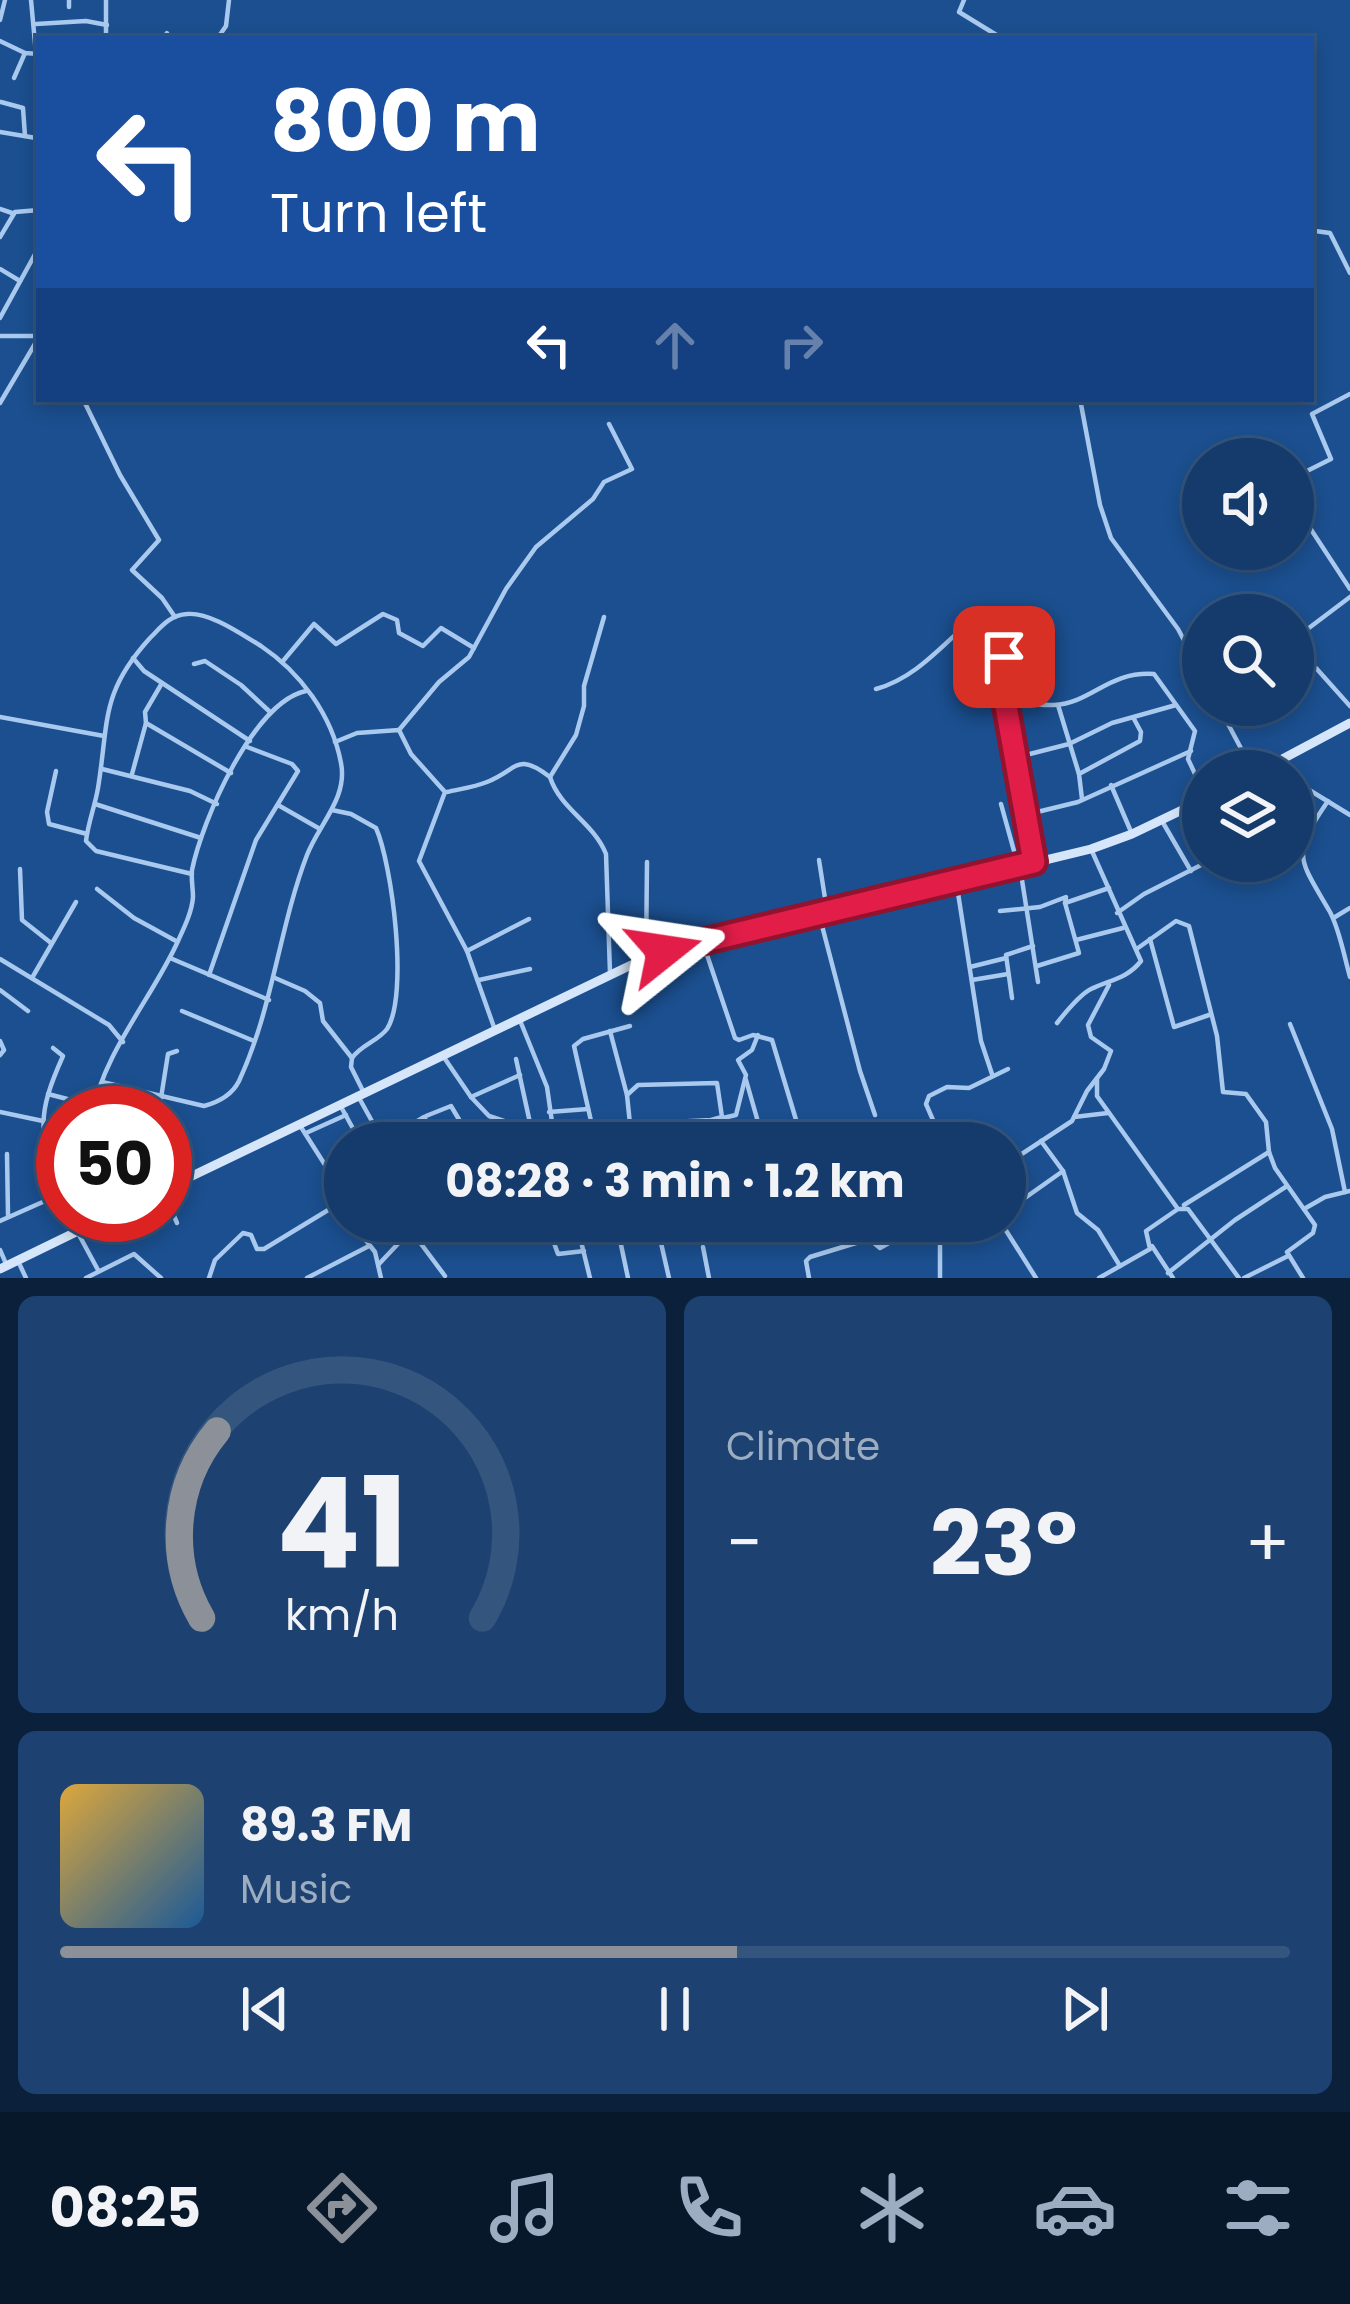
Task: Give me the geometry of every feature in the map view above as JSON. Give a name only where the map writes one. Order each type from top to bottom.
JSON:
[{"type":"main road","points":[[1299,750],[1350,723]]},
{"type":"main road","points":[[192,1179],[343,1110],[361,1094],[646,958],[1091,848],[1182,811]]},
{"type":"main road","points":[[8,1266],[57,1242]]},
{"type":"street","points":[[0,20],[5,0]]},
{"type":"street","points":[[31,0],[36,36]]},
{"type":"street","points":[[106,0],[106,36]]},
{"type":"street","points":[[219,36],[226,26],[229,0]]},
{"type":"street","points":[[964,0],[959,12],[999,36]]},
{"type":"street","points":[[36,24],[86,20],[107,25]]},
{"type":"street","points":[[0,41],[36,54]]},
{"type":"street","points":[[14,78],[25,53]]},
{"type":"street","points":[[1,102],[23,108],[25,136]]},
{"type":"street","points":[[0,132],[36,137]]},
{"type":"street","points":[[0,209],[36,210]]},
{"type":"street","points":[[0,237],[12,213]]},
{"type":"street","points":[[1314,229],[1330,233],[1350,273]]},
{"type":"street","points":[[0,318],[36,253]]},
{"type":"street","points":[[0,269],[20,281]]},
{"type":"street","points":[[0,336],[36,336]]},
{"type":"street","points":[[0,403],[36,341]]},
{"type":"street","points":[[1314,468],[1331,459],[1312,414],[1350,394]]},
{"type":"street","points":[[84,402],[119,476],[159,540],[131,570],[175,617]]},
{"type":"street","points":[[1080,402],[1111,538],[1182,637]]},
{"type":"street","points":[[335,742],[357,733],[399,730],[473,648],[536,547],[593,499],[604,482],[632,469],[609,424]]},
{"type":"street","points":[[1314,536],[1350,593],[1314,623]]},
{"type":"street","points":[[192,874],[87,845],[115,687],[132,658],[175,617],[192,613],[284,662],[301,680],[335,742],[342,773],[332,810],[296,887],[269,1000],[238,1082],[216,1103],[192,1103]]},
{"type":"street","points":[[284,662],[314,624],[335,644],[382,614],[397,620],[399,633],[423,646],[441,628],[473,648]]},
{"type":"street","points":[[876,688],[895,683],[928,661],[979,614],[1004,653],[991,674],[1006,706],[1034,862]]},
{"type":"street","points":[[550,777],[576,735],[604,617]]},
{"type":"street","points":[[132,658],[248,744],[298,768],[256,841],[209,975]]},
{"type":"street","points":[[194,664],[205,661],[269,711]]},
{"type":"street","points":[[1314,669],[1350,706]]},
{"type":"street","points":[[1006,706],[1031,700],[1058,705],[1120,675],[1151,673],[1194,728],[1191,750]]},
{"type":"street","points":[[295,694],[301,680]]},
{"type":"street","points":[[132,774],[145,712],[162,683]]},
{"type":"street","points":[[101,1086],[178,942],[193,895],[192,874],[201,838],[231,772],[269,711],[308,691]]},
{"type":"street","points":[[1058,705],[1082,800]]},
{"type":"street","points":[[1017,758],[1176,705]]},
{"type":"street","points":[[0,717],[104,736]]},
{"type":"street","points":[[1079,774],[1136,746],[1141,732],[1134,719]]},
{"type":"street","points":[[146,723],[231,772]]},
{"type":"street","points":[[399,730],[411,754],[446,792]]},
{"type":"street","points":[[1028,814],[1082,800],[1182,755]]},
{"type":"street","points":[[446,792],[490,781],[515,764],[525,763],[550,777],[559,798],[600,839],[606,854],[610,973]]},
{"type":"street","points":[[101,768],[190,791],[217,804]]},
{"type":"street","points":[[56,771],[49,824],[87,834]]},
{"type":"street","points":[[1111,785],[1132,834]]},
{"type":"street","points":[[1314,791],[1350,815]]},
{"type":"street","points":[[446,792],[418,861],[467,951],[495,1030]]},
{"type":"street","points":[[1328,801],[1303,840],[1301,857],[1333,917],[1350,977]]},
{"type":"street","points":[[95,805],[201,838]]},
{"type":"street","points":[[278,805],[320,829]]},
{"type":"street","points":[[1001,805],[1027,910],[1038,982]]},
{"type":"street","points":[[332,810],[376,828],[389,863],[396,1001],[386,1030],[352,1058],[374,1122]]},
{"type":"street","points":[[1162,821],[1182,855]]},
{"type":"street","points":[[1057,1023],[1086,992],[1109,985],[1141,961],[1091,848]]},
{"type":"street","points":[[819,860],[823,912],[860,1071],[875,1115]]},
{"type":"street","points":[[646,958],[647,862]]},
{"type":"street","points":[[20,869],[22,920],[51,943]]},
{"type":"street","points":[[1117,913],[1182,875]]},
{"type":"street","points":[[956,880],[981,1040],[992,1074]]},
{"type":"street","points":[[1065,903],[1109,888]]},
{"type":"street","points":[[97,889],[134,918],[178,942]]},
{"type":"street","points":[[1000,911],[1027,910],[1066,897],[1078,954],[1036,966]]},
{"type":"street","points":[[32,978],[76,902]]},
{"type":"street","points":[[1333,917],[1350,908]]},
{"type":"street","points":[[467,951],[530,920]]},
{"type":"street","points":[[1138,948],[1176,921],[1189,926],[1217,1036],[1223,1092],[1246,1094],[1264,1117],[1269,1152],[1315,1231],[1288,1250],[1303,1278]]},
{"type":"street","points":[[1076,942],[1123,928]]},
{"type":"street","points":[[1150,939],[1174,1027],[1209,1016]]},
{"type":"street","points":[[702,941],[735,1038],[758,1035],[774,1044],[797,1122]]},
{"type":"street","points":[[970,967],[1033,946]]},
{"type":"street","points":[[170,958],[269,1000]]},
{"type":"street","points":[[1006,958],[1012,998]]},
{"type":"street","points":[[0,959],[109,1025],[123,1042]]},
{"type":"street","points":[[479,980],[530,969]]},
{"type":"street","points":[[972,980],[1008,974]]},
{"type":"street","points":[[275,978],[318,1000],[322,1019],[352,1058]]},
{"type":"street","points":[[1026,1152],[1074,1117],[1111,1052],[1091,1037],[1088,1025],[1109,985]]},
{"type":"street","points":[[0,990],[28,1011]]},
{"type":"street","points":[[182,1011],[254,1041]]},
{"type":"street","points":[[519,1018],[547,1087],[551,1122]]},
{"type":"street","points":[[1290,1024],[1332,1129],[1348,1191],[1304,1209]]},
{"type":"street","points":[[591,1122],[574,1046],[630,1026]]},
{"type":"street","points":[[610,1031],[628,1095],[630,1122]]},
{"type":"street","points":[[758,1035],[752,1050],[738,1060],[758,1122]]},
{"type":"street","points":[[0,1041],[4,1046],[0,1055]]},
{"type":"street","points":[[50,1086],[63,1056],[53,1048]]},
{"type":"street","points":[[162,1086],[168,1054],[177,1051]]},
{"type":"street","points":[[443,1056],[489,1116],[505,1122]]},
{"type":"street","points":[[516,1058],[530,1122]]},
{"type":"street","points":[[934,1122],[926,1104],[929,1096],[947,1087],[969,1088],[1008,1069]]},
{"type":"street","points":[[472,1097],[520,1075]]},
{"type":"street","points":[[1097,1079],[1097,1096],[1108,1113],[1242,1278],[1288,1256]]},
{"type":"street","points":[[666,1122],[736,1115],[746,1080]]},
{"type":"street","points":[[102,1082],[117,1086]]},
{"type":"street","points":[[625,1085],[716,1082],[722,1118]]},
{"type":"street","points":[[628,1095],[638,1085]]},
{"type":"street","points":[[416,1122],[451,1106],[461,1122]]},
{"type":"street","points":[[549,1112],[588,1109]]},
{"type":"street","points":[[343,1110],[350,1122]]},
{"type":"street","points":[[0,1112],[36,1120]]},
{"type":"street","points":[[1074,1117],[1108,1113]]},
{"type":"street","points":[[424,1117],[427,1122]]},
{"type":"street","points":[[303,1128],[324,1167]]},
{"type":"street","points":[[1041,1142],[1063,1171],[1077,1213],[1098,1230],[1120,1266]]},
{"type":"street","points":[[1269,1152],[1148,1228],[1152,1246],[1171,1275],[1209,1240],[1287,1186]]},
{"type":"street","points":[[7,1154],[8,1216]]},
{"type":"street","points":[[1026,1197],[1063,1171]]},
{"type":"street","points":[[0,1221],[36,1205]]},
{"type":"street","points":[[209,1278],[217,1258],[243,1234],[251,1235],[257,1249],[264,1249],[324,1215]]},
{"type":"street","points":[[83,1242],[98,1270]]},
{"type":"street","points":[[366,1242],[381,1278]]},
{"type":"street","points":[[379,1264],[400,1242]]},
{"type":"street","points":[[418,1242],[445,1276]]},
{"type":"street","points":[[554,1242],[558,1254],[584,1251]]},
{"type":"street","points":[[582,1242],[590,1278]]},
{"type":"street","points":[[620,1242],[628,1278]]},
{"type":"street","points":[[662,1242],[669,1278]]},
{"type":"street","points":[[809,1278],[806,1261],[810,1257],[859,1242]]},
{"type":"street","points":[[940,1242],[940,1278]]},
{"type":"street","points":[[1013,1242],[1036,1278]]},
{"type":"street","points":[[307,1278],[369,1246]]},
{"type":"street","points":[[1099,1278],[1152,1246]]},
{"type":"street","points":[[703,1247],[709,1278]]},
{"type":"street","points":[[0,1250],[8,1266],[26,1278]]},
{"type":"street","points":[[86,1278],[134,1254],[158,1277]]},
{"type":"street","points":[[433,1276],[439,1269]]},
{"type":"route","points":[[664,951],[1034,862],[1006,706],[991,674],[1004,657]]}]
